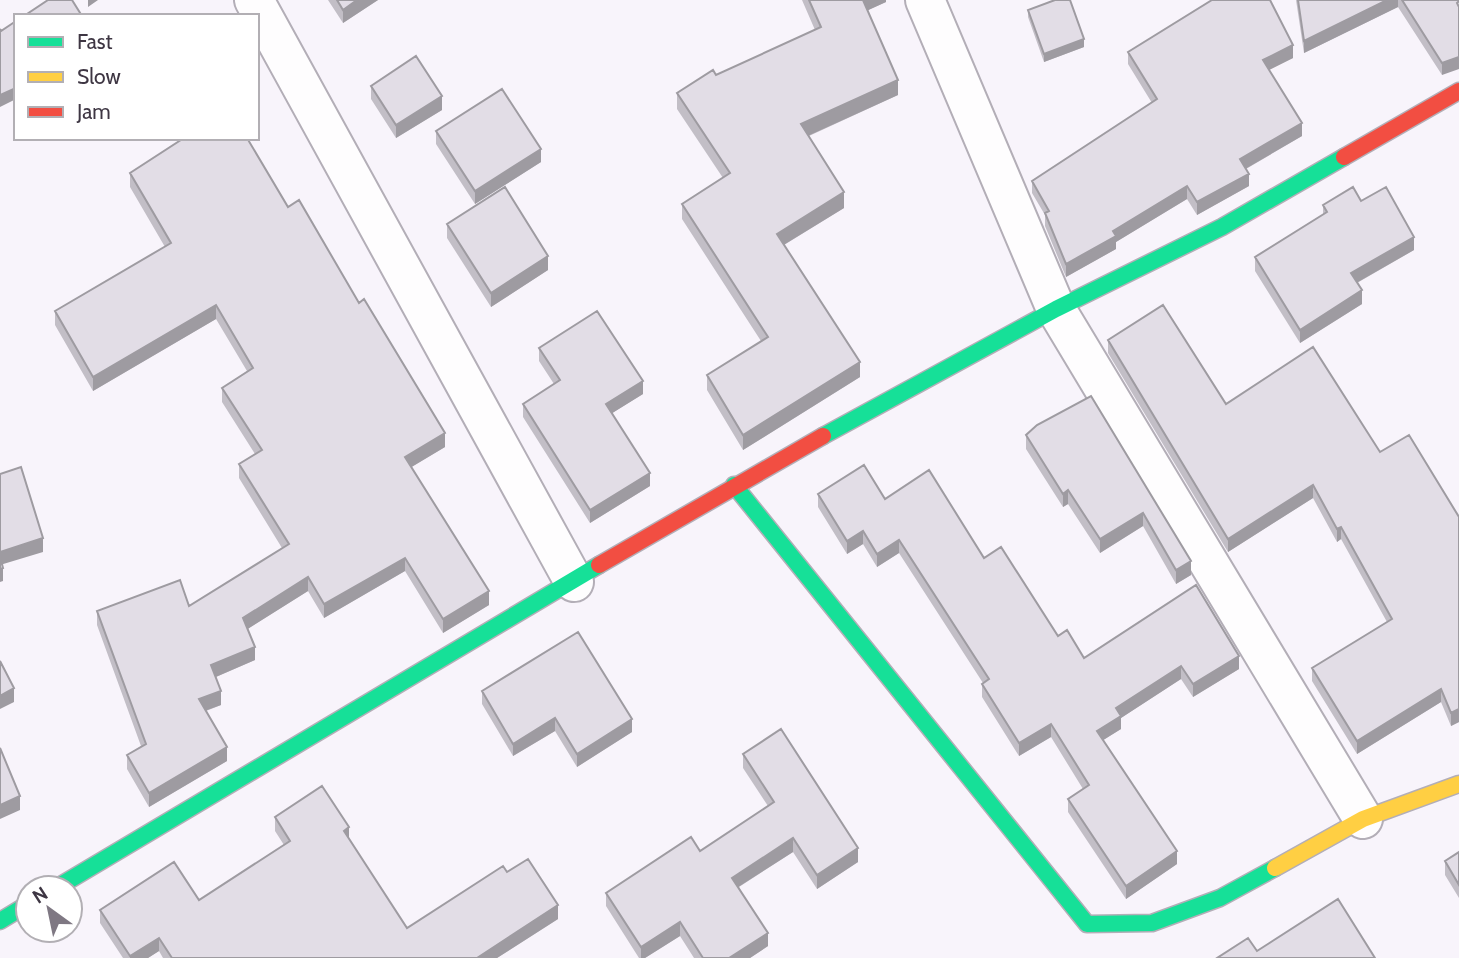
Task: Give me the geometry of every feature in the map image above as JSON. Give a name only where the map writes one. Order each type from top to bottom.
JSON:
[{"type":"street","points":[[254,0],[574,582]]},
{"type":"street","points":[[925,0],[1056,309],[1363,819]]},
{"type":"street","points":[[80,874],[733,485],[1056,309],[1222,227],[1459,91]]},
{"type":"street","points":[[733,485],[1087,924],[1153,923],[1220,898],[1363,819],[1459,784]]},
{"type":"building","points":[[48,0],[72,0],[81,14],[27,14]]},
{"type":"building","points":[[337,0],[357,0],[343,10]]},
{"type":"building","points":[[809,0],[863,0],[898,80],[801,124],[844,192],[777,234],[860,362],[743,435],[707,375],[768,337],[682,204],[730,173],[677,93],[713,70],[716,75],[821,27]]},
{"type":"building","points":[[1055,0],[1070,0],[1084,39],[1044,54],[1028,10]]},
{"type":"building","points":[[1212,0],[1270,0],[1293,45],[1263,60],[1302,123],[1240,159],[1249,174],[1197,202],[1187,186],[1113,231],[1116,236],[1066,264],[1045,213],[1049,211],[1032,181],[1157,99],[1128,52]]},
{"type":"building","points":[[1298,0],[1387,0],[1304,41]]},
{"type":"building","points":[[1402,0],[1459,0],[1459,57],[1442,63]]},
{"type":"building","points":[[14,22],[14,89],[0,95],[0,29],[1,31]]},
{"type":"building","points":[[416,56],[442,96],[396,125],[371,86]]},
{"type":"building","points":[[502,89],[541,149],[475,191],[436,131]]},
{"type":"building","points":[[181,140],[248,140],[288,207],[299,200],[359,303],[364,299],[445,433],[405,457],[489,591],[443,619],[405,558],[324,604],[308,577],[243,618],[255,647],[211,665],[221,691],[199,699],[227,747],[149,793],[127,755],[146,744],[97,611],[180,580],[189,606],[289,544],[239,464],[262,450],[222,388],[253,368],[216,305],[93,377],[55,311],[171,243],[130,173]]},
{"type":"building","points":[[505,187],[548,256],[491,293],[447,224]]},
{"type":"building","points":[[1353,187],[1361,201],[1386,187],[1414,237],[1351,273],[1362,290],[1300,330],[1255,257],[1327,212],[1323,205]]},
{"type":"building","points":[[1163,305],[1226,404],[1313,347],[1380,452],[1409,435],[1459,517],[1459,709],[1451,713],[1441,689],[1357,741],[1312,668],[1392,619],[1341,527],[1337,529],[1313,485],[1228,539],[1108,340]]},
{"type":"building","points":[[597,311],[643,381],[606,404],[650,473],[590,510],[523,404],[560,380],[539,348]]},
{"type":"building","points":[[1091,396],[1191,561],[1176,570],[1143,513],[1100,539],[1068,490],[1063,494],[1026,435],[1037,425]]},
{"type":"building","points":[[864,465],[885,499],[929,470],[984,558],[1001,547],[1058,636],[1067,630],[1084,658],[1196,585],[1239,656],[1193,684],[1181,666],[1116,708],[1121,716],[1097,731],[1177,851],[1126,886],[1068,799],[1089,785],[1051,724],[1019,743],[982,684],[989,679],[899,540],[877,554],[863,531],[847,541],[818,494]]},
{"type":"building","points":[[21,467],[43,538],[0,552],[0,474]]},
{"type":"building","points":[[578,632],[632,719],[577,754],[555,718],[513,744],[482,691]]},
{"type":"building","points":[[0,661],[14,688],[0,696]]},
{"type":"building","points":[[781,729],[858,848],[817,875],[793,838],[732,878],[768,933],[729,958],[703,958],[680,922],[641,947],[606,893],[691,837],[700,851],[774,802],[743,754]]},
{"type":"building","points":[[0,748],[20,796],[0,805]]},
{"type":"building","points":[[322,786],[349,827],[344,831],[407,928],[503,866],[507,872],[528,859],[558,905],[477,958],[172,958],[159,938],[130,956],[100,910],[174,862],[199,900],[290,841],[275,817]]},
{"type":"building","points":[[1459,852],[1459,885],[1445,861]]},
{"type":"building","points":[[1338,899],[1375,958],[1217,958],[1248,938],[1257,951]]},
{"type":"traffic: fast","points":[[823,436],[1056,309],[1222,227],[1344,157]]},
{"type":"traffic: fast","points":[[734,485],[1087,924],[1152,923],[1220,898],[1275,868]]},
{"type":"traffic: fast","points":[[80,874],[599,565]]},
{"type":"traffic: fast","points":[[0,921],[14,912]]},
{"type":"traffic: slow","points":[[1275,868],[1363,819],[1459,784]]},
{"type":"traffic: jam","points":[[1344,157],[1459,91]]},
{"type":"traffic: jam","points":[[599,565],[823,436]]}]
